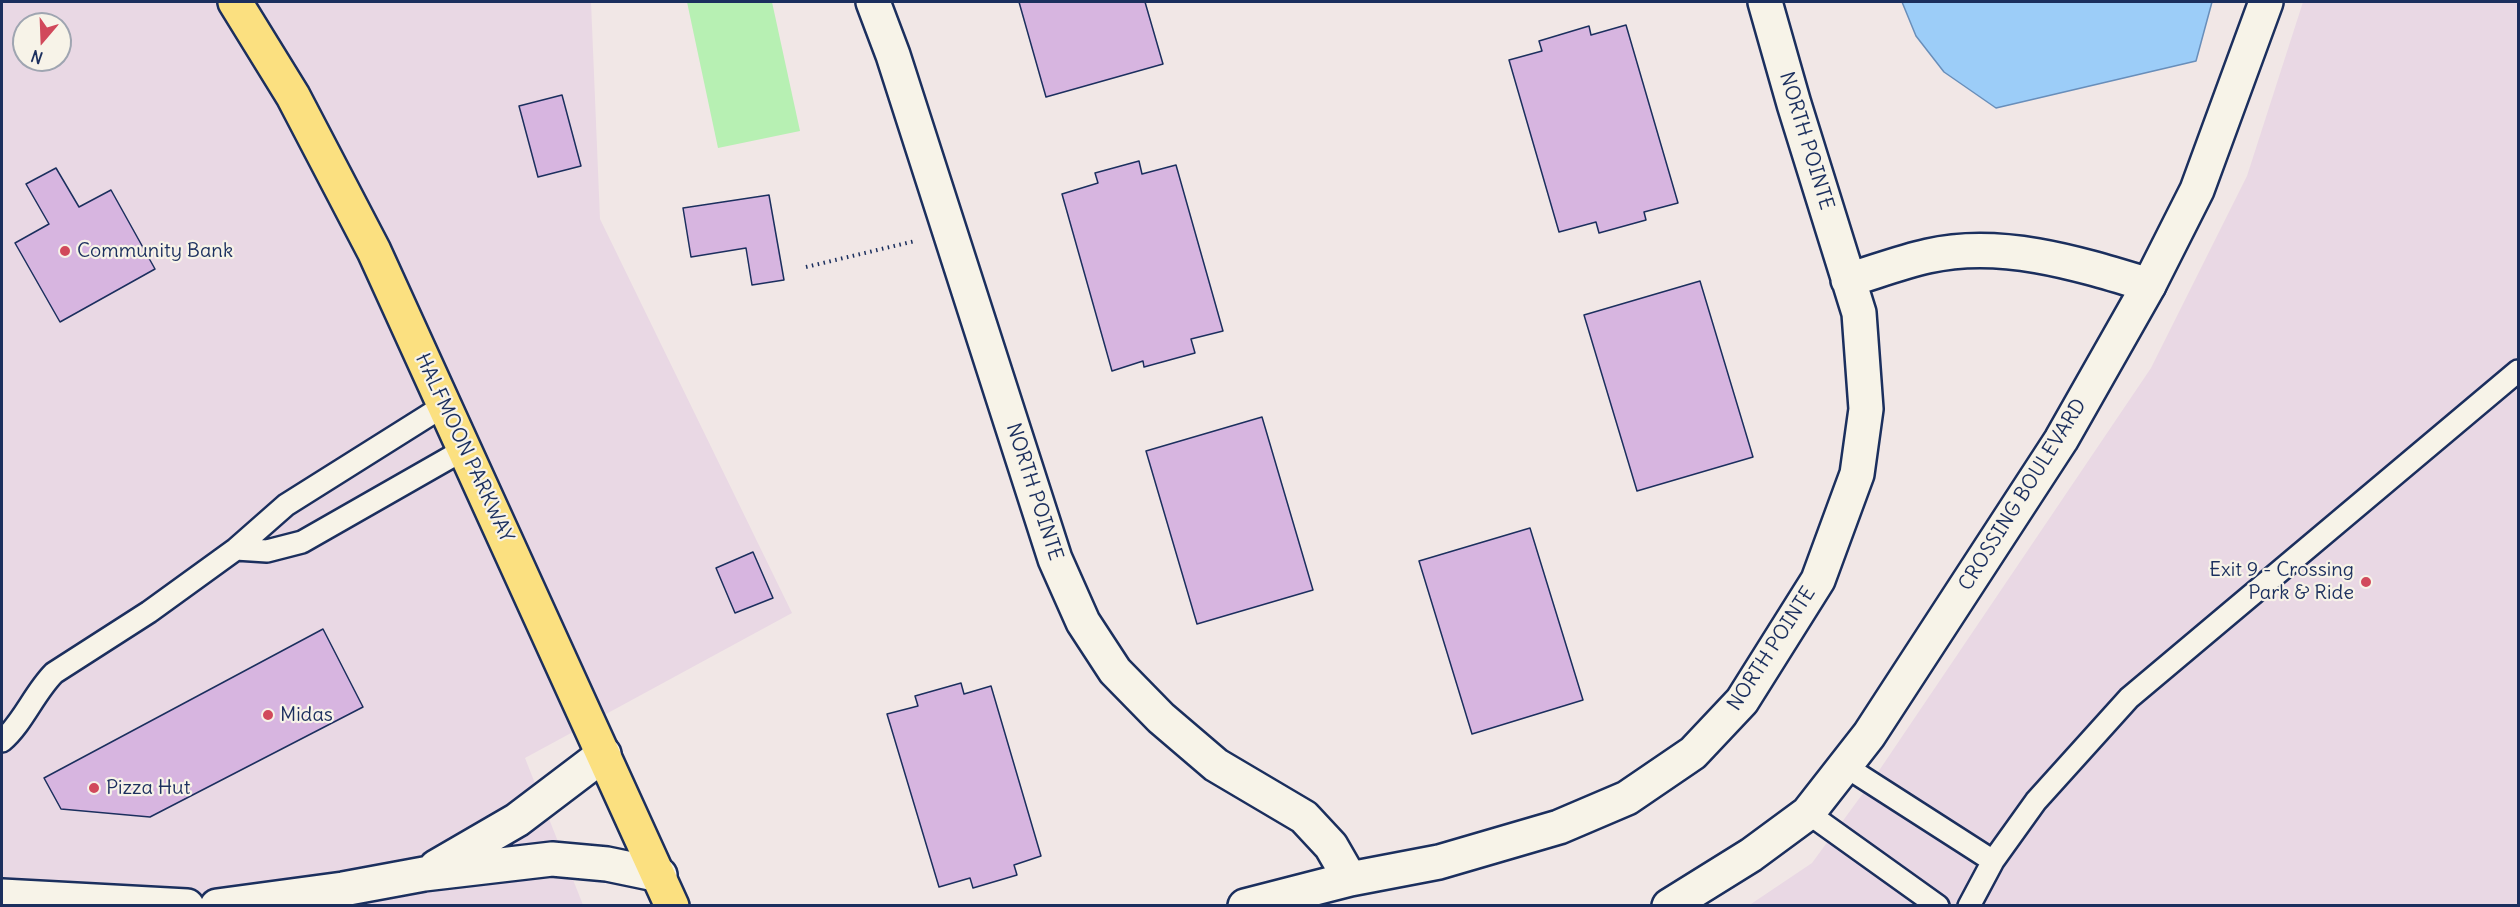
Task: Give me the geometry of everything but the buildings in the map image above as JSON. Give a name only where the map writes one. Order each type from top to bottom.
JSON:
[{"type":"main road","name":"HALFMOON PARKWAY","points":[[235,2],[293,96],[374,251],[660,875],[672,906]]},
{"type":"street","name":"NORTH POINTE","points":[[873,2],[893,54],[1055,560],[1083,622],[1115,671],[1161,718],[1216,765],[1304,817],[1331,846],[1350,879]]},
{"type":"street","name":"NORTH POINTE","points":[[1245,906],[1350,879],[1450,859],[1559,826],[1627,798],[1694,753],[1742,701],[1818,580],[1857,474],[1866,409],[1859,313],[1766,2]]},
{"type":"street","name":"CROSSING BOULEVARD","points":[[1669,906],[1750,855],[1808,813],[1869,735],[2061,440],[2149,285],[2197,190],[2266,2]]},
{"type":"street","points":[[1848,280],[1929,256],[1975,251],[2035,255],[2149,285]]},
{"type":"street","points":[[424,874],[518,819],[604,754]]},
{"type":"street","points":[[217,906],[345,897],[424,874],[552,859],[607,864],[660,875]]},
{"type":"street","points":[[14,900],[187,906]]},
{"type":"lane","points":[[1969,906],[1993,861],[2036,801],[2129,698],[2518,371]]},
{"type":"lane","points":[[2,741],[10,734],[42,685],[54,673],[149,612],[236,549],[286,506],[445,405]]},
{"type":"lane","points":[[236,549],[267,550],[302,542],[465,449]]},
{"type":"lane","points":[[1845,766],[1993,861]]},
{"type":"lane","points":[[1808,813],[1938,906]]},
{"type":"path","points":[[806,267],[950,232]]},
{"type":"shaded area","points":[[2,2],[591,2],[600,219],[792,613],[525,758],[583,905],[2,905]]},
{"type":"shaded area","points":[[2303,2],[2518,2],[2518,905],[1748,906],[1812,863],[1872,781],[2151,368],[2247,176]]},
{"type":"green space","points":[[687,2],[772,2],[800,131],[718,148]]},
{"type":"water","points":[[1902,2],[2212,2],[2196,61],[1996,108],[1944,72],[1916,36]]},
{"type":"place","name":"Community Bank","points":[[65,251]]},
{"type":"place","name":"Exit 9 - Crossing Park & Ride","points":[[2366,582]]},
{"type":"place","name":"Midas","points":[[268,715]]},
{"type":"place","name":"Pizza Hut","points":[[94,788]]}]
